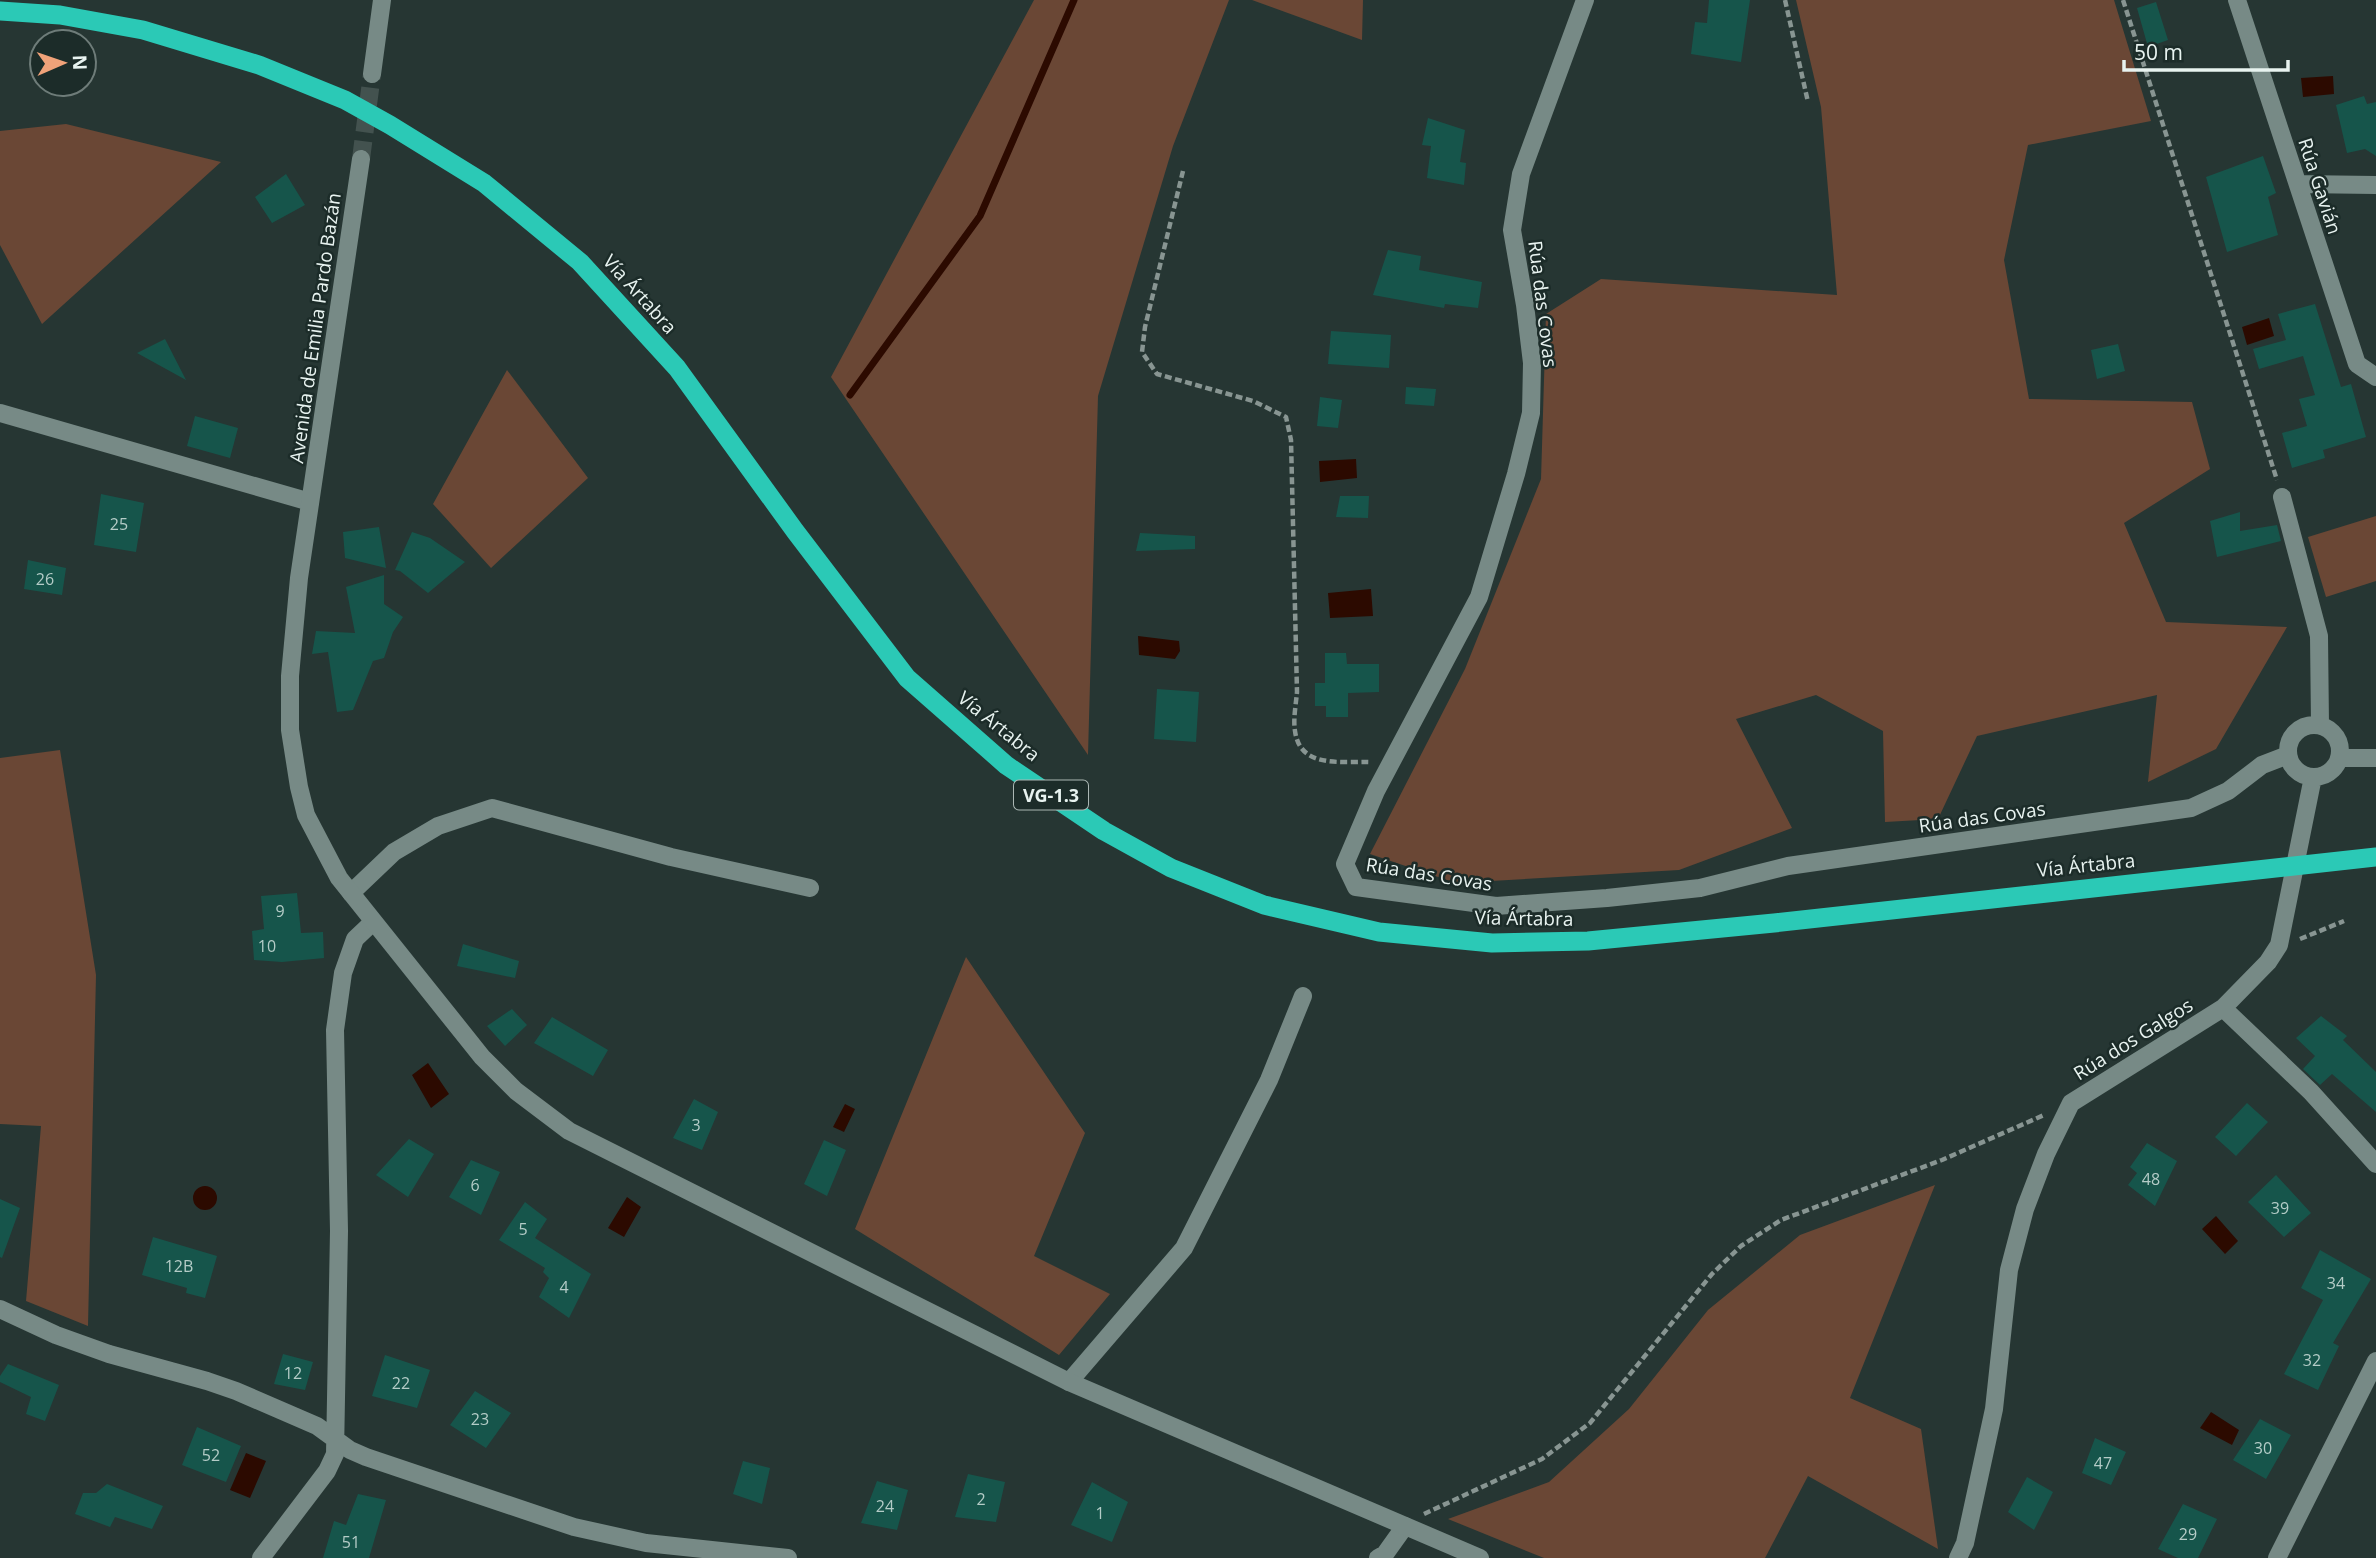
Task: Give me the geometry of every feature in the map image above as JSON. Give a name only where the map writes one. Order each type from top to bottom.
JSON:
[{"type":"highway","name":"Vía Ártabra","points":[[0,11],[60,15],[143,30],[259,65],[345,100],[484,183],[580,262],[677,368],[795,531],[907,678],[1006,765],[1104,831],[1171,868],[1264,905],[1379,932],[1492,943],[1588,941],[2376,857]]},
{"type":"street","points":[[372,74],[382,0]]},
{"type":"street","name":"Rúa das Covas","points":[[1585,0],[1521,174],[1512,230],[1532,363],[1531,413],[1519,462],[1479,597],[1376,791],[1345,864],[1356,887],[1496,905],[1606,898],[1700,888],[1800,864],[2191,808],[2228,791],[2262,765],[2288,755]]},
{"type":"street","name":"Rúa Gavián","points":[[2237,0],[2357,364],[2376,377]]},
{"type":"street","name":"Avenida de Emilia Pardo Bazán","points":[[361,159],[299,578],[291,662],[290,730],[306,815],[339,878],[373,922],[482,1057],[516,1091],[569,1131],[1069,1382],[1480,1558]]},
{"type":"street","points":[[2298,184],[2376,185]]},
{"type":"street","points":[[0,414],[310,502]]},
{"type":"street","points":[[2282,497],[2319,636],[2320,725]]},
{"type":"street","points":[[2311,724],[2320,725],[2329,728],[2337,737],[2341,746],[2340,758],[2331,772],[2313,777],[2292,766],[2288,755],[2291,739],[2296,732],[2311,724]]},
{"type":"street","points":[[2340,758],[2376,758]]},
{"type":"street","name":"Rúa dos Galgos","points":[[1958,1558],[1965,1543],[1994,1409],[2009,1270],[2025,1209],[2046,1153],[2071,1103],[2223,1008],[2268,962],[2278,945],[2286,913],[2313,777]]},
{"type":"street","points":[[351,893],[394,852],[438,826],[492,808],[671,857],[810,888]]},
{"type":"street","points":[[261,1558],[327,1471],[335,1454],[339,1231],[335,1030],[342,973],[355,939],[373,922]]},
{"type":"street","points":[[1069,1382],[1184,1248],[1269,1080],[1303,996]]},
{"type":"street","points":[[2223,1008],[2311,1092],[2376,1164]]},
{"type":"street","points":[[0,1309],[56,1335],[109,1354],[236,1391],[317,1426],[336,1441],[366,1457],[574,1527],[646,1543],[788,1558]]},
{"type":"street","points":[[2277,1558],[2376,1361]]},
{"type":"street","points":[[1378,1558],[1385,1554],[1405,1526]]},
{"type":"path","points":[[1785,0],[1808,102]]},
{"type":"path","points":[[2123,0],[2282,497]]},
{"type":"path","points":[[1183,170],[1145,327],[1142,352],[1157,374],[1253,401],[1286,417],[1292,440],[1297,692],[1295,733],[1303,752],[1318,761],[1391,762]]},
{"type":"path","points":[[2278,945],[2310,937],[2344,921]]},
{"type":"path","points":[[1405,1526],[1435,1507],[1542,1459],[1590,1423],[1712,1274],[1741,1245],[1781,1220],[1942,1160],[2071,1103]]},
{"type":"shaded area","points":[[1034,0],[1229,0],[1173,146],[1098,396],[1088,755],[831,377]]},
{"type":"shaded area","points":[[1252,0],[1363,0],[1362,40]]},
{"type":"shaded area","points":[[1796,0],[2114,0],[2151,121],[2028,145],[2004,260],[2029,399],[2192,402],[2210,469],[2124,523],[2166,622],[2287,627],[2216,749],[2148,782],[2157,695],[1977,736],[1938,819],[1885,822],[1883,731],[1816,695],[1736,719],[1792,828],[1679,870],[1456,883],[1370,854],[1465,669],[1541,479],[1546,314],[1601,279],[1837,295],[1821,107]]},
{"type":"shaded area","points":[[2333,76],[2334,94],[2303,97],[2301,78]]},
{"type":"shaded area","points":[[66,124],[221,162],[42,324],[0,245],[0,131]]},
{"type":"shaded area","points":[[2269,318],[2274,336],[2247,345],[2242,327]]},
{"type":"shaded area","points":[[507,370],[588,478],[491,568],[433,504]]},
{"type":"shaded area","points":[[1356,459],[1357,478],[1320,482],[1319,461]]},
{"type":"shaded area","points":[[2376,516],[2376,581],[2326,597],[2308,537]]},
{"type":"shaded area","points":[[1371,589],[1373,616],[1330,618],[1328,593]]},
{"type":"shaded area","points":[[1138,636],[1179,641],[1180,651],[1175,659],[1139,655]]},
{"type":"shaded area","points":[[60,750],[96,975],[88,1326],[26,1301],[41,1126],[0,1124],[0,758]]},
{"type":"shaded area","points":[[966,957],[1085,1133],[1034,1256],[1110,1294],[1059,1355],[855,1229]]},
{"type":"shaded area","points":[[428,1063],[449,1094],[431,1108],[412,1075]]},
{"type":"shaded area","points":[[845,1104],[855,1109],[844,1132],[833,1127]]},
{"type":"shaded area","points":[[1935,1185],[1850,1398],[1921,1429],[1938,1549],[1808,1476],[1765,1558],[1544,1558],[1448,1519],[1549,1482],[1629,1409],[1708,1310],[1800,1235]]},
{"type":"shaded area","points":[[205,1186],[213,1190],[217,1198],[213,1206],[205,1210],[197,1206],[193,1198],[197,1190]]},
{"type":"shaded area","points":[[627,1197],[641,1207],[624,1237],[608,1228]]},
{"type":"shaded area","points":[[2216,1216],[2238,1241],[2225,1254],[2202,1229]]},
{"type":"shaded area","points":[[2211,1412],[2239,1430],[2232,1445],[2200,1428]]},
{"type":"shaded area","points":[[246,1453],[266,1461],[250,1498],[230,1490]]},
{"type":"building","points":[[1709,0],[1750,0],[1741,62],[1691,54],[1695,22],[1707,23]]},
{"type":"building","points":[[2156,2],[2168,40],[2148,47],[2137,8]]},
{"type":"building","points":[[2364,96],[2367,104],[2376,102],[2376,156],[2365,149],[2347,153],[2336,105]]},
{"type":"building","points":[[1428,118],[1465,130],[1460,162],[1466,163],[1464,185],[1427,178],[1431,146],[1422,145]]},
{"type":"building","points":[[2263,156],[2276,193],[2268,197],[2278,235],[2227,252],[2206,177]]},
{"type":"building","points":[[286,174],[305,205],[272,223],[255,197]]},
{"type":"building","points":[[1388,250],[1421,256],[1419,270],[1482,282],[1478,308],[1445,304],[1444,308],[1373,295]]},
{"type":"building","points":[[2315,304],[2341,387],[2351,384],[2366,437],[2323,450],[2325,458],[2292,468],[2282,433],[2307,426],[2299,399],[2315,395],[2303,356],[2259,369],[2253,349],[2286,340],[2278,314]]},
{"type":"building","points":[[1331,331],[1391,335],[1389,368],[1328,364]]},
{"type":"building","points":[[165,339],[186,380],[137,353]]},
{"type":"building","points":[[2118,344],[2125,371],[2097,379],[2091,350]]},
{"type":"building","points":[[1406,387],[1436,389],[1434,406],[1405,404]]},
{"type":"building","points":[[1320,397],[1342,400],[1338,428],[1317,426]]},
{"type":"building","points":[[195,416],[238,428],[230,458],[187,446]]},
{"type":"building","points":[[101,494],[144,503],[136,552],[94,545]]},
{"type":"building","points":[[1340,496],[1369,496],[1368,518],[1336,517]]},
{"type":"building","points":[[2240,512],[2240,531],[2277,525],[2281,541],[2217,557],[2210,521]]},
{"type":"building","points":[[379,527],[386,568],[345,558],[343,532]]},
{"type":"building","points":[[412,532],[430,538],[465,562],[428,593],[395,570]]},
{"type":"building","points":[[1140,533],[1195,536],[1195,549],[1136,551]]},
{"type":"building","points":[[28,560],[66,568],[62,595],[24,589]]},
{"type":"building","points":[[384,575],[384,604],[403,617],[393,632],[384,658],[373,661],[353,710],[337,712],[328,652],[312,654],[316,631],[355,633],[346,587]]},
{"type":"building","points":[[1325,653],[1346,653],[1347,664],[1379,664],[1379,692],[1348,693],[1348,717],[1326,717],[1326,706],[1315,706],[1315,683],[1325,683]]},
{"type":"building","points":[[1157,689],[1199,692],[1196,742],[1154,739]]},
{"type":"building","points":[[297,893],[301,933],[323,932],[324,958],[282,962],[254,960],[252,931],[264,929],[261,896]]},
{"type":"building","points":[[463,944],[519,961],[515,978],[457,966]]},
{"type":"building","points":[[512,1009],[527,1025],[505,1046],[487,1026]]},
{"type":"building","points":[[2321,1016],[2347,1036],[2343,1040],[2376,1072],[2376,1112],[2332,1074],[2320,1085],[2303,1069],[2315,1056],[2296,1038]]},
{"type":"building","points":[[552,1017],[608,1050],[593,1076],[534,1043]]},
{"type":"building","points":[[694,1099],[718,1112],[702,1150],[673,1138]]},
{"type":"building","points":[[2247,1103],[2268,1122],[2236,1156],[2215,1137]]},
{"type":"building","points":[[409,1139],[434,1154],[408,1197],[376,1175]]},
{"type":"building","points":[[824,1140],[846,1150],[827,1196],[804,1184]]},
{"type":"building","points":[[2147,1143],[2177,1161],[2155,1206],[2128,1185],[2137,1173],[2130,1167]]},
{"type":"building","points":[[471,1160],[500,1172],[481,1215],[449,1197]]},
{"type":"building","points":[[2276,1175],[2311,1213],[2284,1237],[2248,1202]]},
{"type":"building","points":[[0,1199],[20,1208],[2,1258],[0,1257]]},
{"type":"building","points":[[525,1202],[547,1219],[535,1238],[591,1274],[569,1318],[539,1297],[549,1278],[543,1272],[545,1268],[499,1240]]},
{"type":"building","points":[[153,1237],[217,1256],[205,1298],[186,1293],[187,1288],[142,1275]]},
{"type":"building","points":[[2320,1250],[2371,1279],[2333,1343],[2339,1346],[2318,1390],[2284,1374],[2323,1300],[2301,1288]]},
{"type":"building","points":[[283,1354],[313,1362],[305,1390],[274,1384]]},
{"type":"building","points":[[385,1355],[430,1370],[417,1408],[372,1396]]},
{"type":"building","points":[[8,1364],[59,1385],[45,1421],[26,1414],[31,1397],[0,1382],[0,1376]]},
{"type":"building","points":[[475,1391],[511,1413],[486,1448],[450,1425]]},
{"type":"building","points":[[2260,1419],[2291,1435],[2266,1479],[2233,1460]]},
{"type":"building","points":[[197,1427],[241,1446],[226,1482],[182,1465]]},
{"type":"building","points":[[2095,1438],[2126,1452],[2111,1485],[2082,1473]]},
{"type":"building","points":[[743,1461],[770,1468],[762,1504],[733,1494]]},
{"type":"building","points":[[968,1474],[1005,1482],[996,1522],[955,1517]]},
{"type":"building","points":[[2027,1477],[2053,1492],[2034,1530],[2008,1512]]},
{"type":"building","points":[[877,1481],[908,1490],[897,1530],[861,1523]]},
{"type":"building","points":[[1092,1482],[1128,1502],[1112,1542],[1071,1525]]},
{"type":"building","points":[[107,1484],[163,1506],[152,1529],[115,1517],[110,1527],[75,1514],[83,1493],[96,1493]]},
{"type":"building","points":[[358,1494],[386,1500],[369,1558],[323,1558],[334,1521],[346,1525]]},
{"type":"building","points":[[2183,1504],[2217,1519],[2198,1558],[2178,1558],[2158,1549]]},
{"type":"waterway","points":[[850,395],[980,216],[1074,0]]},
{"type":"tunnel","points":[[361,159],[372,74]]}]
